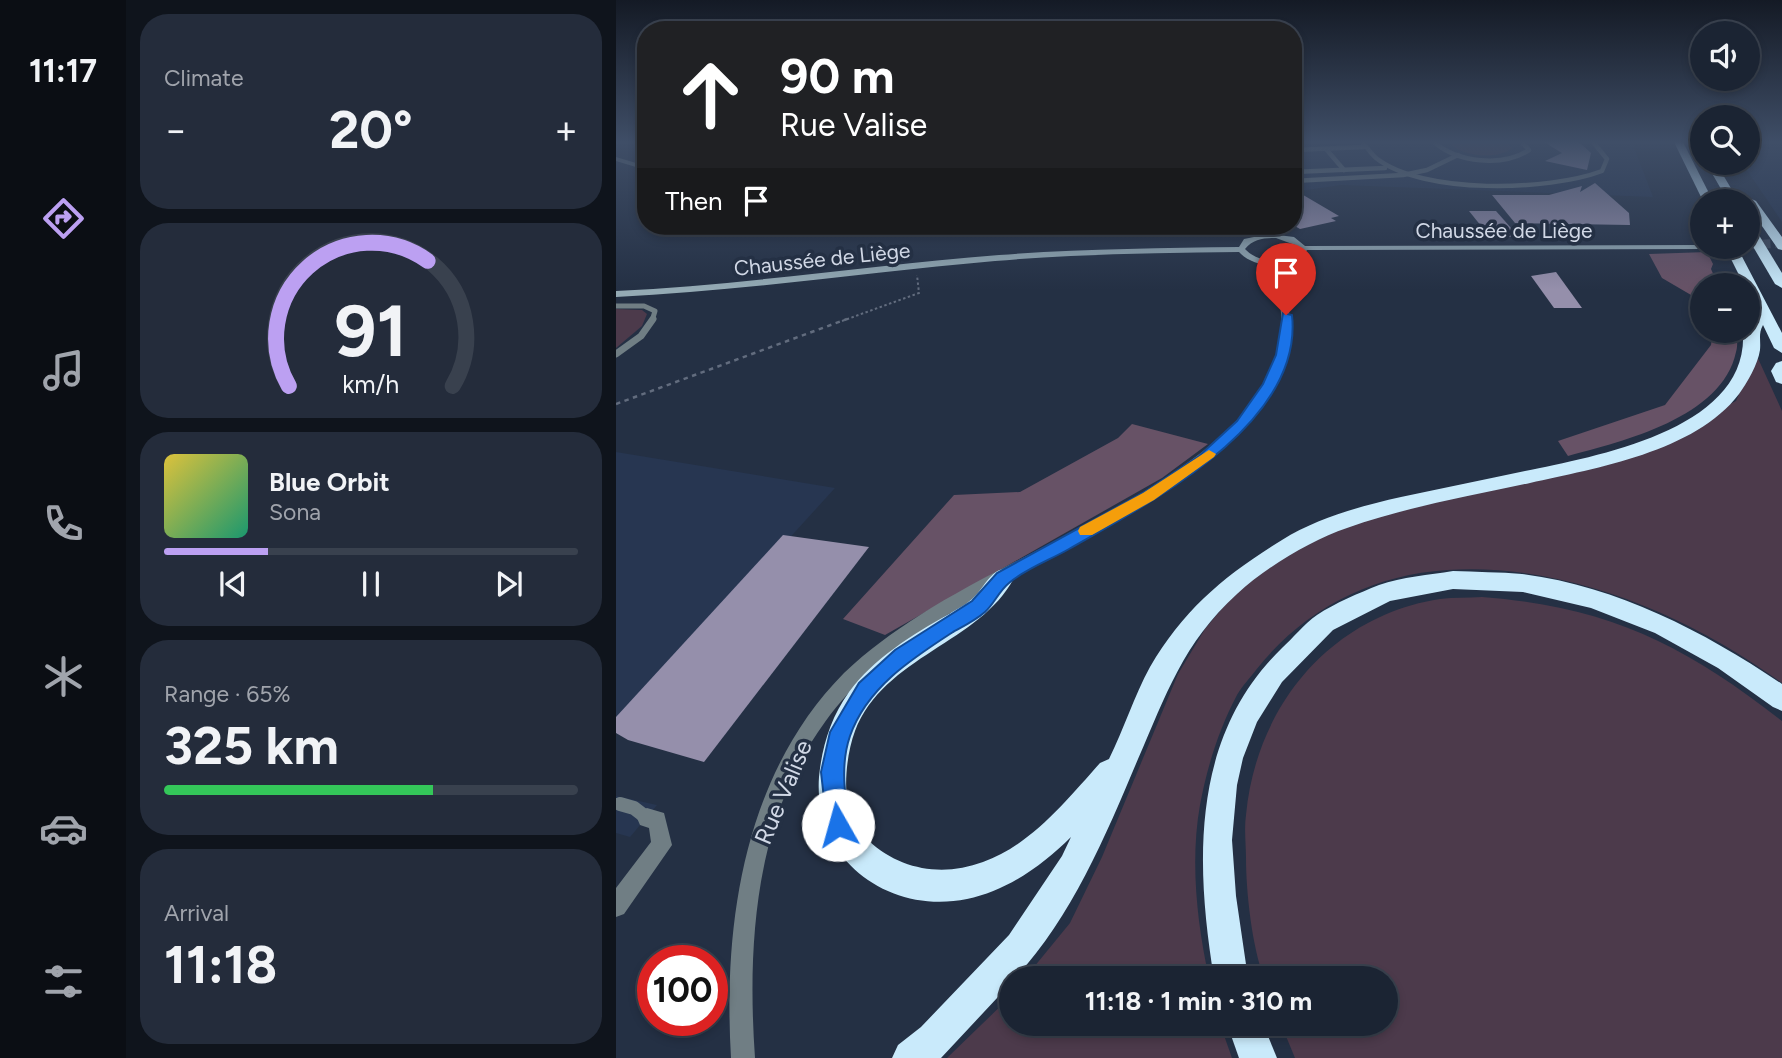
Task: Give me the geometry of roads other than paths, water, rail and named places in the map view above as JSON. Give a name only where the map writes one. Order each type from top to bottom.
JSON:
[{"type":"highway","points":[[1760,214],[1782,246]]},
{"type":"highway","points":[[1760,247],[1782,284]]},
{"type":"highway","points":[[1737,259],[1782,348]]},
{"type":"highway","points":[[911,1058],[934,1040],[1021,947],[1073,867],[1128,753],[1159,676],[1191,627],[1229,587],[1256,566],[1315,532],[1346,520],[1398,505],[1609,459],[1665,439],[1703,418],[1732,392],[1747,364],[1752,350],[1751,333],[1763,310]]},
{"type":"highway","points":[[1782,366],[1779,371],[1782,379]]},
{"type":"highway","points":[[1003,578],[979,607],[902,655],[866,689],[841,732],[832,772],[838,825],[863,859],[909,884],[951,887],[990,876],[1038,846],[1078,809],[1128,753]]},
{"type":"highway","points":[[1229,966],[1220,912],[1216,833],[1229,757],[1253,702],[1282,662],[1305,637],[1342,611],[1374,596],[1418,585],[1471,579],[1511,580],[1556,589],[1615,606],[1674,630],[1722,657],[1782,699]]},
{"type":"highway","points":[[1250,1036],[1258,1058]]},
{"type":"main road","points":[[1264,236],[1293,240],[1303,248],[1299,256],[1275,262],[1252,259],[1241,249],[1247,241],[1264,236]]},
{"type":"main road","name":"Chaussée de Liège","points":[[1303,248],[1690,247]]},
{"type":"main road","name":"Chaussée de Liège","points":[[616,294],[764,285],[915,267],[1060,254],[1241,249]]},
{"type":"street","name":"Rue Valise","points":[[743,1058],[738,1012],[740,948],[747,894],[757,855],[790,763],[817,719],[849,680],[883,650],[926,620],[1149,496],[1204,459],[1241,424],[1270,385],[1288,330],[1285,301],[1275,262]]},
{"type":"street","points":[[616,906],[662,845],[657,820],[646,818]]},
{"type":"lane","points":[[616,306],[645,306],[655,311],[655,318],[648,328],[616,354]]},
{"type":"lane","points":[[616,803],[634,808],[646,818]]},
{"type":"tunnel","points":[[1760,244],[1782,243]]}]
